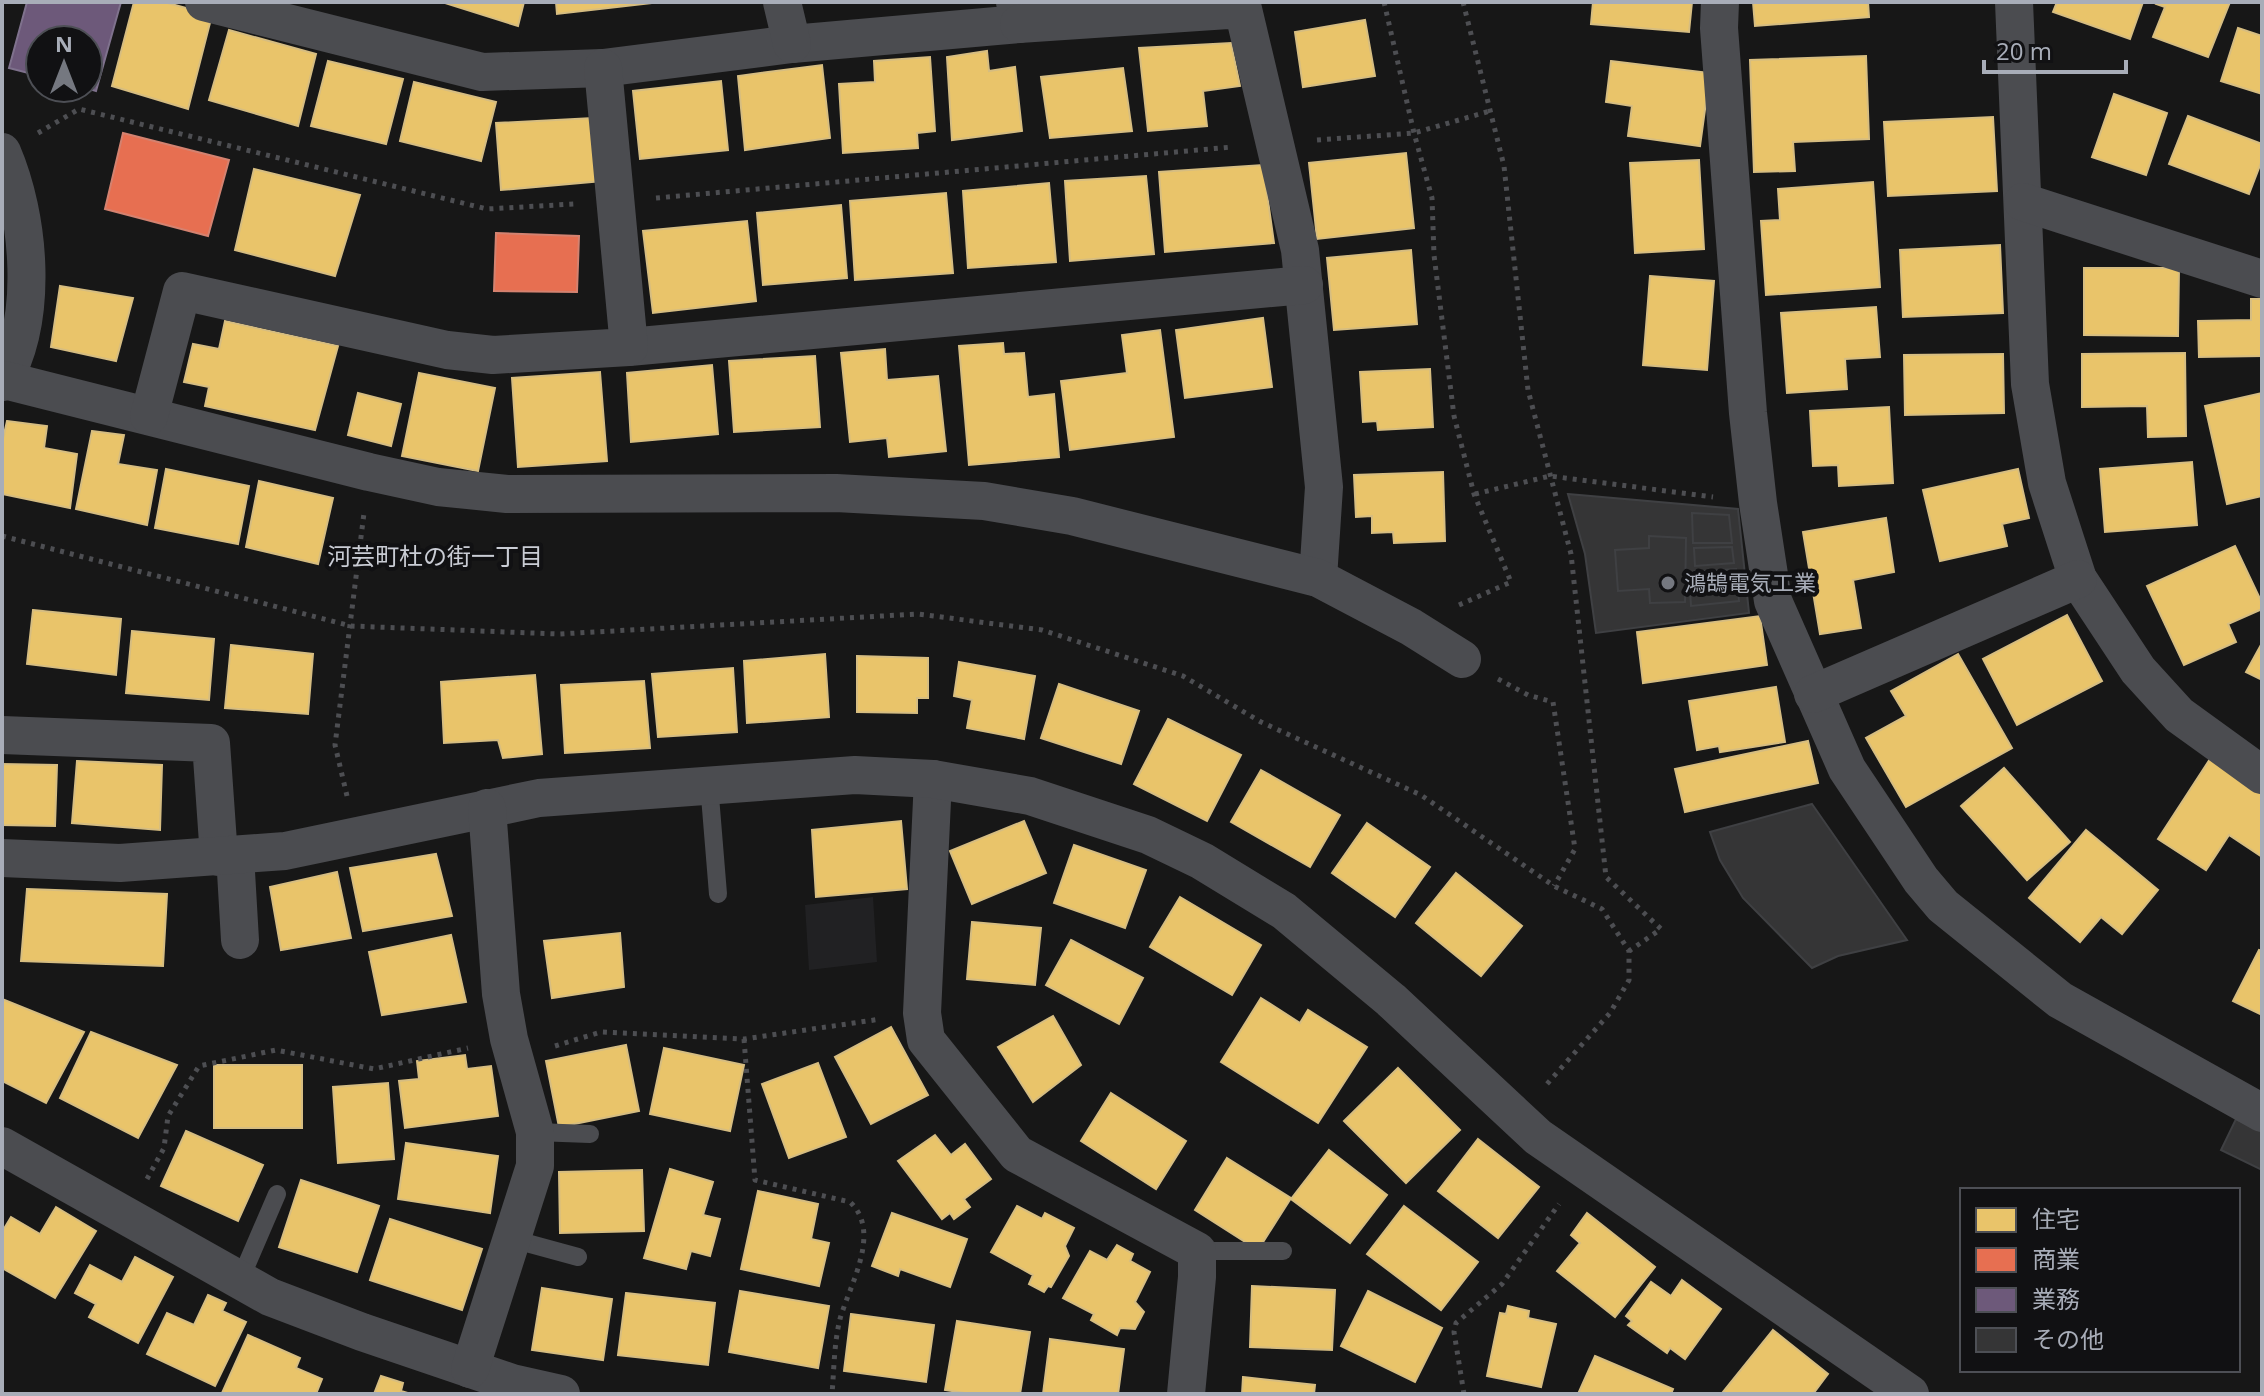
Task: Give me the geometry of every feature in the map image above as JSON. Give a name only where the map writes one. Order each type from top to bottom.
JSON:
[{"type":"street","points":[[204,2],[482,72],[603,68],[1017,13],[1242,5],[1272,143],[1300,250],[1324,487],[1318,578]]},
{"type":"street","points":[[782,2],[792,44]]},
{"type":"street","points":[[1720,2],[1719,28],[1748,413],[1773,601],[1847,769],[1921,880],[1943,906],[2060,1000],[2262,1113]]},
{"type":"street","points":[[2014,2],[2030,384],[2047,483],[2078,579],[2138,670],[2179,715],[2262,775]]},
{"type":"street","points":[[603,68],[629,347]]},
{"type":"street","points":[[2,152],[18,196],[26,237],[25,297],[17,349],[3,381],[438,487],[507,494],[836,493],[984,501],[1072,516],[1318,578],[1411,627],[1462,659]]},
{"type":"street","points":[[2023,202],[2262,279]]},
{"type":"street","points":[[149,416],[182,291],[447,350],[493,355],[629,347],[1304,285]]},
{"type":"street","points":[[1813,694],[2078,579]]},
{"type":"street","points":[[2,735],[211,743],[240,940]]},
{"type":"street","points":[[2,858],[120,863],[285,851],[539,798],[855,775],[933,779],[1030,796],[1148,835],[1202,861],[1284,911],[1391,1000],[1516,1119],[1583,1170],[1910,1394]]},
{"type":"street","points":[[933,779],[922,1013],[926,1040],[1017,1154],[1197,1251],[1186,1394]]},
{"type":"street","points":[[470,1369],[535,1166],[535,1132],[512,1049],[501,994],[487,808]]},
{"type":"street","points":[[2,1146],[270,1297],[470,1369],[561,1394]]},
{"type":"lane","points":[[709,784],[718,894]]},
{"type":"lane","points":[[535,1132],[590,1134]]},
{"type":"lane","points":[[240,1280],[277,1194]]},
{"type":"lane","points":[[512,1239],[578,1257]]},
{"type":"lane","points":[[1197,1251],[1283,1251]]},
{"type":"path","points":[[1384,2],[1432,198],[1434,255],[1454,416],[1474,494],[1511,582],[1411,627]]},
{"type":"path","points":[[1463,2],[1504,166],[1528,390],[1571,554],[1606,877],[1661,929],[1629,951]]},
{"type":"path","points":[[1272,143],[1414,133],[1490,111]]},
{"type":"path","points":[[1474,494],[1550,476],[1758,503]]},
{"type":"path","points":[[2,536],[351,626],[559,634],[918,614],[1042,630],[1183,676],[1261,722],[1421,795],[1554,886],[1602,909],[1629,951],[1629,980],[1610,1013],[1516,1119]]},
{"type":"path","points":[[356,835],[335,745],[361,537]]},
{"type":"path","points":[[1528,695],[1553,702],[1575,849],[1554,886]]},
{"type":"path","points":[[126,1217],[164,1148],[168,1116],[199,1066],[276,1050],[374,1069],[512,1049],[601,1032],[744,1039],[922,1013]]},
{"type":"path","points":[[744,1039],[755,1180],[850,1202],[864,1222],[864,1239],[851,1292],[840,1321],[832,1394]]},
{"type":"path","points":[[1464,1394],[1454,1332],[1456,1323],[1502,1284],[1583,1170]]},
{"type":"shaded area","points":[[873,897],[877,962],[809,970],[805,905]]},
{"type":"building: 住宅","points":[[134,2],[164,2],[212,15],[188,109],[112,86]]},
{"type":"building: 住宅","points":[[442,2],[524,2],[518,26]]},
{"type":"building: 住宅","points":[[556,2],[651,2],[651,3],[557,14]]},
{"type":"building: 住宅","points":[[1593,2],[1692,2],[1689,32],[1591,24]]},
{"type":"building: 住宅","points":[[1753,2],[1868,2],[1869,17],[1755,26]]},
{"type":"building: 住宅","points":[[2057,2],[2143,2],[2130,39],[2053,12]]},
{"type":"building: 住宅","points":[[2157,2],[2230,2],[2208,57],[2153,37],[2165,7]]},
{"type":"building: 住宅","points":[[1365,20],[1375,76],[1303,87],[1295,32]]},
{"type":"building: 住宅","points":[[2238,28],[2262,36],[2262,94],[2221,81]]},
{"type":"building: 住宅","points":[[229,30],[316,54],[298,126],[209,100]]},
{"type":"building: 住宅","points":[[1231,43],[1240,86],[1203,91],[1207,126],[1148,131],[1139,48]]},
{"type":"building: 住宅","points":[[987,51],[989,71],[1015,67],[1022,131],[952,140],[947,57]]},
{"type":"building: 住宅","points":[[1866,56],[1869,139],[1793,142],[1795,171],[1754,172],[1750,60]]},
{"type":"building: 住宅","points":[[930,57],[935,131],[917,133],[918,148],[843,153],[839,84],[875,82],[874,61]]},
{"type":"building: 住宅","points":[[328,61],[403,79],[386,144],[311,126]]},
{"type":"building: 住宅","points":[[1611,61],[1710,73],[1700,146],[1628,136],[1632,106],[1606,102]]},
{"type":"building: 住宅","points":[[822,65],[830,138],[745,150],[738,76]]},
{"type":"building: 住宅","points":[[1123,68],[1132,131],[1050,138],[1041,77]]},
{"type":"building: 住宅","points":[[721,81],[728,150],[640,159],[633,91]]},
{"type":"building: 住宅","points":[[414,82],[496,102],[481,161],[400,141]]},
{"type":"building: 住宅","points":[[2114,94],[2167,113],[2146,175],[2092,157]]},
{"type":"building: 住宅","points":[[2188,116],[2262,144],[2262,160],[2249,194],[2169,164]]},
{"type":"building: 住宅","points":[[1993,117],[1997,191],[1888,196],[1884,122]]},
{"type":"building: 住宅","points":[[593,118],[602,181],[501,190],[496,123]]},
{"type":"building: 住宅","points":[[1406,153],[1414,228],[1317,239],[1309,163]]},
{"type":"building: 住宅","points":[[1699,160],[1704,249],[1635,253],[1630,163]]},
{"type":"building: 住宅","points":[[1263,165],[1274,243],[1165,252],[1159,172]]},
{"type":"building: 住宅","points":[[254,169],[360,195],[335,276],[235,250]]},
{"type":"building: 住宅","points":[[1146,176],[1154,254],[1070,261],[1065,181]]},
{"type":"building: 住宅","points":[[1873,182],[1880,287],[1766,295],[1761,221],[1780,220],[1778,189]]},
{"type":"building: 住宅","points":[[1049,183],[1056,262],[968,268],[963,191]]},
{"type":"building: 住宅","points":[[946,193],[953,273],[855,280],[850,201]]},
{"type":"building: 住宅","points":[[841,205],[847,278],[763,285],[757,213]]},
{"type":"building: 住宅","points":[[747,221],[756,301],[653,313],[643,231]]},
{"type":"building: 住宅","points":[[2000,245],[2003,313],[1903,317],[1900,250]]},
{"type":"building: 住宅","points":[[1411,250],[1417,324],[1334,330],[1327,258]]},
{"type":"building: 住宅","points":[[2084,268],[2179,268],[2178,336],[2084,335]]},
{"type":"building: 住宅","points":[[1650,276],[1714,281],[1707,370],[1643,365]]},
{"type":"building: 住宅","points":[[60,286],[133,298],[116,361],[51,347]]},
{"type":"building: 住宅","points":[[2251,299],[2262,299],[2262,356],[2199,357],[2198,321],[2251,320]]},
{"type":"building: 住宅","points":[[1876,307],[1880,357],[1845,359],[1847,389],[1787,393],[1781,313]]},
{"type":"building: 住宅","points":[[1263,318],[1272,387],[1185,398],[1176,330]]},
{"type":"building: 住宅","points":[[225,321],[338,346],[315,430],[205,406],[209,387],[184,382],[193,344],[219,349]]},
{"type":"building: 住宅","points":[[1160,330],[1174,437],[1070,450],[1061,381],[1127,373],[1122,335]]},
{"type":"building: 住宅","points":[[1003,343],[1004,354],[1024,353],[1028,397],[1054,394],[1059,457],[969,465],[959,346]]},
{"type":"building: 住宅","points":[[885,349],[887,380],[938,376],[946,451],[889,457],[887,438],[850,442],[841,353]]},
{"type":"building: 住宅","points":[[2185,353],[2186,436],[2148,437],[2147,406],[2082,407],[2082,354]]},
{"type":"building: 住宅","points":[[2003,354],[2004,413],[1905,415],[1904,355]]},
{"type":"building: 住宅","points":[[815,356],[820,427],[734,432],[729,361]]},
{"type":"building: 住宅","points":[[712,365],[718,434],[631,442],[627,373]]},
{"type":"building: 住宅","points":[[1430,369],[1433,427],[1378,430],[1377,421],[1363,422],[1360,372]]},
{"type":"building: 住宅","points":[[600,372],[607,461],[518,467],[512,378]]},
{"type":"building: 住宅","points":[[419,373],[495,388],[478,471],[402,456]]},
{"type":"building: 住宅","points":[[358,393],[401,404],[391,446],[348,435]]},
{"type":"building: 住宅","points":[[2262,393],[2262,496],[2227,504],[2205,406]]},
{"type":"building: 住宅","points":[[1889,407],[1893,483],[1839,486],[1838,465],[1813,466],[1810,411]]},
{"type":"building: 住宅","points":[[7,421],[47,426],[44,448],[77,454],[70,508],[2,494],[2,443]]},
{"type":"building: 住宅","points":[[92,431],[124,435],[118,464],[157,470],[147,525],[76,509]]},
{"type":"building: 住宅","points":[[2192,462],[2197,525],[2105,532],[2100,469]]},
{"type":"building: 住宅","points":[[166,469],[249,486],[238,544],[155,528]]},
{"type":"building: 住宅","points":[[2018,469],[2029,518],[2002,524],[2007,546],[1940,561],[1923,490]]},
{"type":"building: 住宅","points":[[1443,472],[1445,541],[1394,543],[1393,532],[1372,533],[1372,516],[1356,517],[1354,475]]},
{"type":"building: 住宅","points":[[259,481],[333,498],[318,564],[246,547]]},
{"type":"building: 住宅","points":[[1886,518],[1894,572],[1853,580],[1861,628],[1820,634],[1803,532]]},
{"type":"building: 住宅","points":[[2235,546],[2262,609],[2228,624],[2236,642],[2184,665],[2147,586]]},
{"type":"building: 住宅","points":[[33,610],[121,619],[116,675],[27,664]]},
{"type":"building: 住宅","points":[[2067,615],[2102,681],[2017,725],[1983,659]]},
{"type":"building: 住宅","points":[[1760,616],[1767,665],[1643,683],[1637,632]]},
{"type":"building: 住宅","points":[[132,631],[214,639],[209,700],[126,693]]},
{"type":"building: 住宅","points":[[2262,643],[2262,680],[2246,672]]},
{"type":"building: 住宅","points":[[231,645],[313,654],[308,714],[225,708]]},
{"type":"building: 住宅","points":[[825,654],[829,717],[747,723],[744,661]]},
{"type":"building: 住宅","points":[[1958,654],[2012,748],[1906,807],[1866,738],[1906,716],[1891,691]]},
{"type":"building: 住宅","points":[[857,656],[928,658],[928,698],[917,698],[917,713],[857,712]]},
{"type":"building: 住宅","points":[[959,662],[1035,676],[1024,739],[967,728],[972,700],[954,696]]},
{"type":"building: 住宅","points":[[733,668],[737,732],[658,737],[652,674]]},
{"type":"building: 住宅","points":[[535,675],[542,754],[503,758],[498,740],[444,743],[441,682]]},
{"type":"building: 住宅","points":[[644,681],[650,748],[565,753],[561,685]]},
{"type":"building: 住宅","points":[[1059,684],[1139,711],[1121,764],[1041,738]]},
{"type":"building: 住宅","points":[[1776,687],[1785,742],[1720,752],[1719,746],[1697,750],[1689,701]]},
{"type":"building: 住宅","points":[[1168,719],[1241,755],[1207,821],[1134,784]]},
{"type":"building: 住宅","points":[[1808,741],[1818,783],[1685,812],[1675,769]]},
{"type":"building: 住宅","points":[[2210,759],[2262,793],[2262,857],[2229,835],[2206,870],[2158,839]]},
{"type":"building: 住宅","points":[[77,761],[162,765],[160,830],[72,823]]},
{"type":"building: 住宅","points":[[2,764],[57,765],[55,826],[2,825]]},
{"type":"building: 住宅","points":[[2004,768],[2070,842],[2027,880],[1961,806]]},
{"type":"building: 住宅","points":[[1261,770],[1340,815],[1310,867],[1231,822]]},
{"type":"building: 住宅","points":[[901,821],[907,889],[816,897],[812,830]]},
{"type":"building: 住宅","points":[[1024,821],[1046,873],[972,904],[950,851]]},
{"type":"building: 住宅","points":[[1367,823],[1430,867],[1395,917],[1332,873]]},
{"type":"building: 住宅","points":[[2086,830],[2158,890],[2122,934],[2101,917],[2080,942],[2029,898]]},
{"type":"building: 住宅","points":[[1074,845],[1146,870],[1125,928],[1054,903]]},
{"type":"building: 住宅","points":[[436,854],[452,916],[363,931],[350,868]]},
{"type":"building: 住宅","points":[[337,872],[351,938],[281,950],[270,887]]},
{"type":"building: 住宅","points":[[1456,873],[1522,926],[1481,976],[1416,923]]},
{"type":"building: 住宅","points":[[27,889],[167,894],[163,966],[21,961]]},
{"type":"building: 住宅","points":[[1180,897],[1261,945],[1232,995],[1150,947]]},
{"type":"building: 住宅","points":[[972,922],[1041,928],[1035,985],[967,979]]},
{"type":"building: 住宅","points":[[620,933],[624,987],[552,998],[544,941]]},
{"type":"building: 住宅","points":[[451,935],[466,1002],[382,1015],[369,952]]},
{"type":"building: 住宅","points":[[1071,940],[1143,978],[1119,1024],[1046,985]]},
{"type":"building: 住宅","points":[[2259,950],[2262,951],[2262,1015],[2233,1001]]},
{"type":"building: 住宅","points":[[1261,998],[1300,1023],[1308,1010],[1367,1047],[1318,1123],[1221,1062]]},
{"type":"building: 住宅","points":[[2,999],[84,1032],[46,1103],[2,1081]]},
{"type":"building: 住宅","points":[[1053,1016],[1081,1065],[1033,1102],[998,1047]]},
{"type":"building: 住宅","points":[[891,1027],[928,1095],[871,1124],[835,1057]]},
{"type":"building: 住宅","points":[[91,1032],[177,1065],[138,1138],[60,1098]]},
{"type":"building: 住宅","points":[[626,1045],[639,1111],[559,1127],[546,1061]]},
{"type":"building: 住宅","points":[[664,1048],[744,1065],[730,1131],[650,1114]]},
{"type":"building: 住宅","points":[[465,1055],[467,1069],[491,1066],[498,1116],[405,1128],[399,1081],[419,1079],[417,1061]]},
{"type":"building: 住宅","points":[[818,1063],[846,1137],[789,1158],[762,1084]]},
{"type":"building: 住宅","points":[[214,1065],[302,1065],[302,1128],[214,1128]]},
{"type":"building: 住宅","points":[[1398,1068],[1460,1130],[1406,1183],[1344,1121]]},
{"type":"building: 住宅","points":[[388,1083],[394,1159],[338,1163],[333,1087]]},
{"type":"building: 住宅","points":[[1111,1093],[1186,1141],[1156,1189],[1081,1141]]},
{"type":"building: 住宅","points":[[186,1131],[263,1165],[238,1221],[161,1186]]},
{"type":"building: 住宅","points":[[935,1135],[951,1155],[965,1144],[991,1179],[964,1199],[970,1207],[954,1219],[950,1213],[942,1219],[898,1161]]},
{"type":"building: 住宅","points":[[1478,1139],[1539,1187],[1498,1238],[1438,1191]]},
{"type":"building: 住宅","points":[[406,1143],[498,1156],[490,1213],[398,1199]]},
{"type":"building: 住宅","points":[[1329,1150],[1387,1195],[1350,1243],[1291,1199]]},
{"type":"building: 住宅","points":[[1227,1158],[1291,1198],[1258,1250],[1195,1210]]},
{"type":"building: 住宅","points":[[670,1169],[713,1182],[703,1215],[720,1219],[710,1256],[691,1251],[686,1269],[644,1258]]},
{"type":"building: 住宅","points":[[642,1170],[644,1231],[560,1233],[559,1172]]},
{"type":"building: 住宅","points":[[301,1180],[379,1206],[357,1272],[279,1247]]},
{"type":"building: 住宅","points":[[758,1191],[818,1204],[811,1239],[829,1243],[819,1286],[741,1269]]},
{"type":"building: 住宅","points":[[1017,1206],[1042,1219],[1045,1213],[1074,1228],[1065,1246],[1069,1256],[1051,1287],[1048,1286],[1044,1292],[1029,1284],[1033,1275],[991,1252]]},
{"type":"building: 住宅","points":[[1404,1206],[1478,1262],[1441,1310],[1367,1254]]},
{"type":"building: 住宅","points":[[56,1207],[96,1231],[55,1298],[2,1268],[2,1232],[11,1217],[40,1234]]},
{"type":"building: 住宅","points":[[892,1213],[967,1239],[950,1287],[900,1269],[898,1276],[872,1266]]},
{"type":"building: 住宅","points":[[1587,1213],[1655,1267],[1615,1317],[1557,1271],[1580,1243],[1571,1235]]},
{"type":"building: 住宅","points":[[390,1219],[482,1249],[462,1310],[370,1280]]},
{"type":"building: 住宅","points":[[1117,1245],[1133,1254],[1130,1261],[1150,1272],[1135,1302],[1144,1312],[1135,1329],[1120,1328],[1117,1335],[1091,1320],[1094,1314],[1063,1298],[1090,1251],[1107,1260]]},
{"type":"building: 住宅","points":[[135,1257],[173,1277],[138,1343],[89,1317],[96,1304],[75,1293],[90,1265],[122,1282]]},
{"type":"building: 住宅","points":[[1682,1280],[1721,1309],[1685,1359],[1670,1348],[1667,1353],[1628,1325],[1632,1321],[1626,1316],[1651,1282],[1671,1296]]},
{"type":"building: 住宅","points":[[1252,1286],[1335,1290],[1332,1350],[1250,1347]]},
{"type":"building: 住宅","points":[[542,1288],[612,1299],[603,1360],[532,1350]]},
{"type":"building: 住宅","points":[[740,1291],[829,1306],[818,1368],[729,1352]]},
{"type":"building: 住宅","points":[[1368,1291],[1442,1328],[1415,1382],[1341,1346]]},
{"type":"building: 住宅","points":[[626,1293],[715,1303],[708,1365],[618,1355]]},
{"type":"building: 住宅","points":[[208,1295],[226,1303],[222,1311],[246,1322],[215,1386],[147,1354],[167,1313],[194,1325]]},
{"type":"building: 住宅","points":[[1508,1306],[1529,1311],[1528,1318],[1556,1324],[1541,1387],[1487,1376],[1500,1313],[1506,1314]]},
{"type":"building: 住宅","points":[[851,1314],[934,1325],[926,1382],[844,1371]]},
{"type":"building: 住宅","points":[[957,1321],[1030,1332],[1020,1394],[971,1394],[945,1390]]},
{"type":"building: 住宅","points":[[1773,1330],[1828,1374],[1813,1394],[1725,1394],[1723,1392]]},
{"type":"building: 住宅","points":[[248,1335],[300,1358],[296,1368],[322,1379],[316,1394],[222,1393]]},
{"type":"building: 住宅","points":[[1050,1339],[1124,1349],[1118,1394],[1043,1394]]},
{"type":"building: 住宅","points":[[1595,1356],[1673,1389],[1671,1394],[1578,1394]]},
{"type":"building: 住宅","points":[[381,1376],[403,1383],[401,1391],[411,1394],[374,1394]]},
{"type":"building: 住宅","points":[[1243,1377],[1315,1385],[1314,1394],[1242,1394]]},
{"type":"building: 商業","points":[[123,133],[229,160],[208,236],[105,209]]},
{"type":"building: 商業","points":[[496,233],[579,236],[577,292],[494,291]]},
{"type":"building: 業務","points":[[27,2],[121,2],[104,63],[104,24],[24,24],[24,72],[9,68]]},
{"type":"building: その他","name":"鴻鵠電気工業","points":[[1568,494],[1738,509],[1749,613],[1596,633],[1585,554]]},
{"type":"building: その他","points":[[1692,513],[1729,515],[1732,543],[1693,543]]},
{"type":"building: その他","points":[[1649,536],[1686,538],[1685,602],[1650,603],[1649,589],[1618,591],[1615,550],[1649,548]]},
{"type":"building: その他","points":[[1732,547],[1734,563],[1695,566],[1694,548]]},
{"type":"building: その他","points":[[1736,569],[1739,601],[1691,606],[1689,572]]},
{"type":"building: その他","points":[[1812,804],[1907,940],[1838,956],[1812,968],[1743,898],[1720,860],[1710,832]]},
{"type":"building: その他","points":[[2236,1119],[2262,1132],[2262,1170],[2221,1150]]},
{"type":"place","name":"鴻鵠電気工業","points":[[1668,583]]},
{"type":"district","name":"河芸町杜の街一丁目","points":[[435,557]]}]
